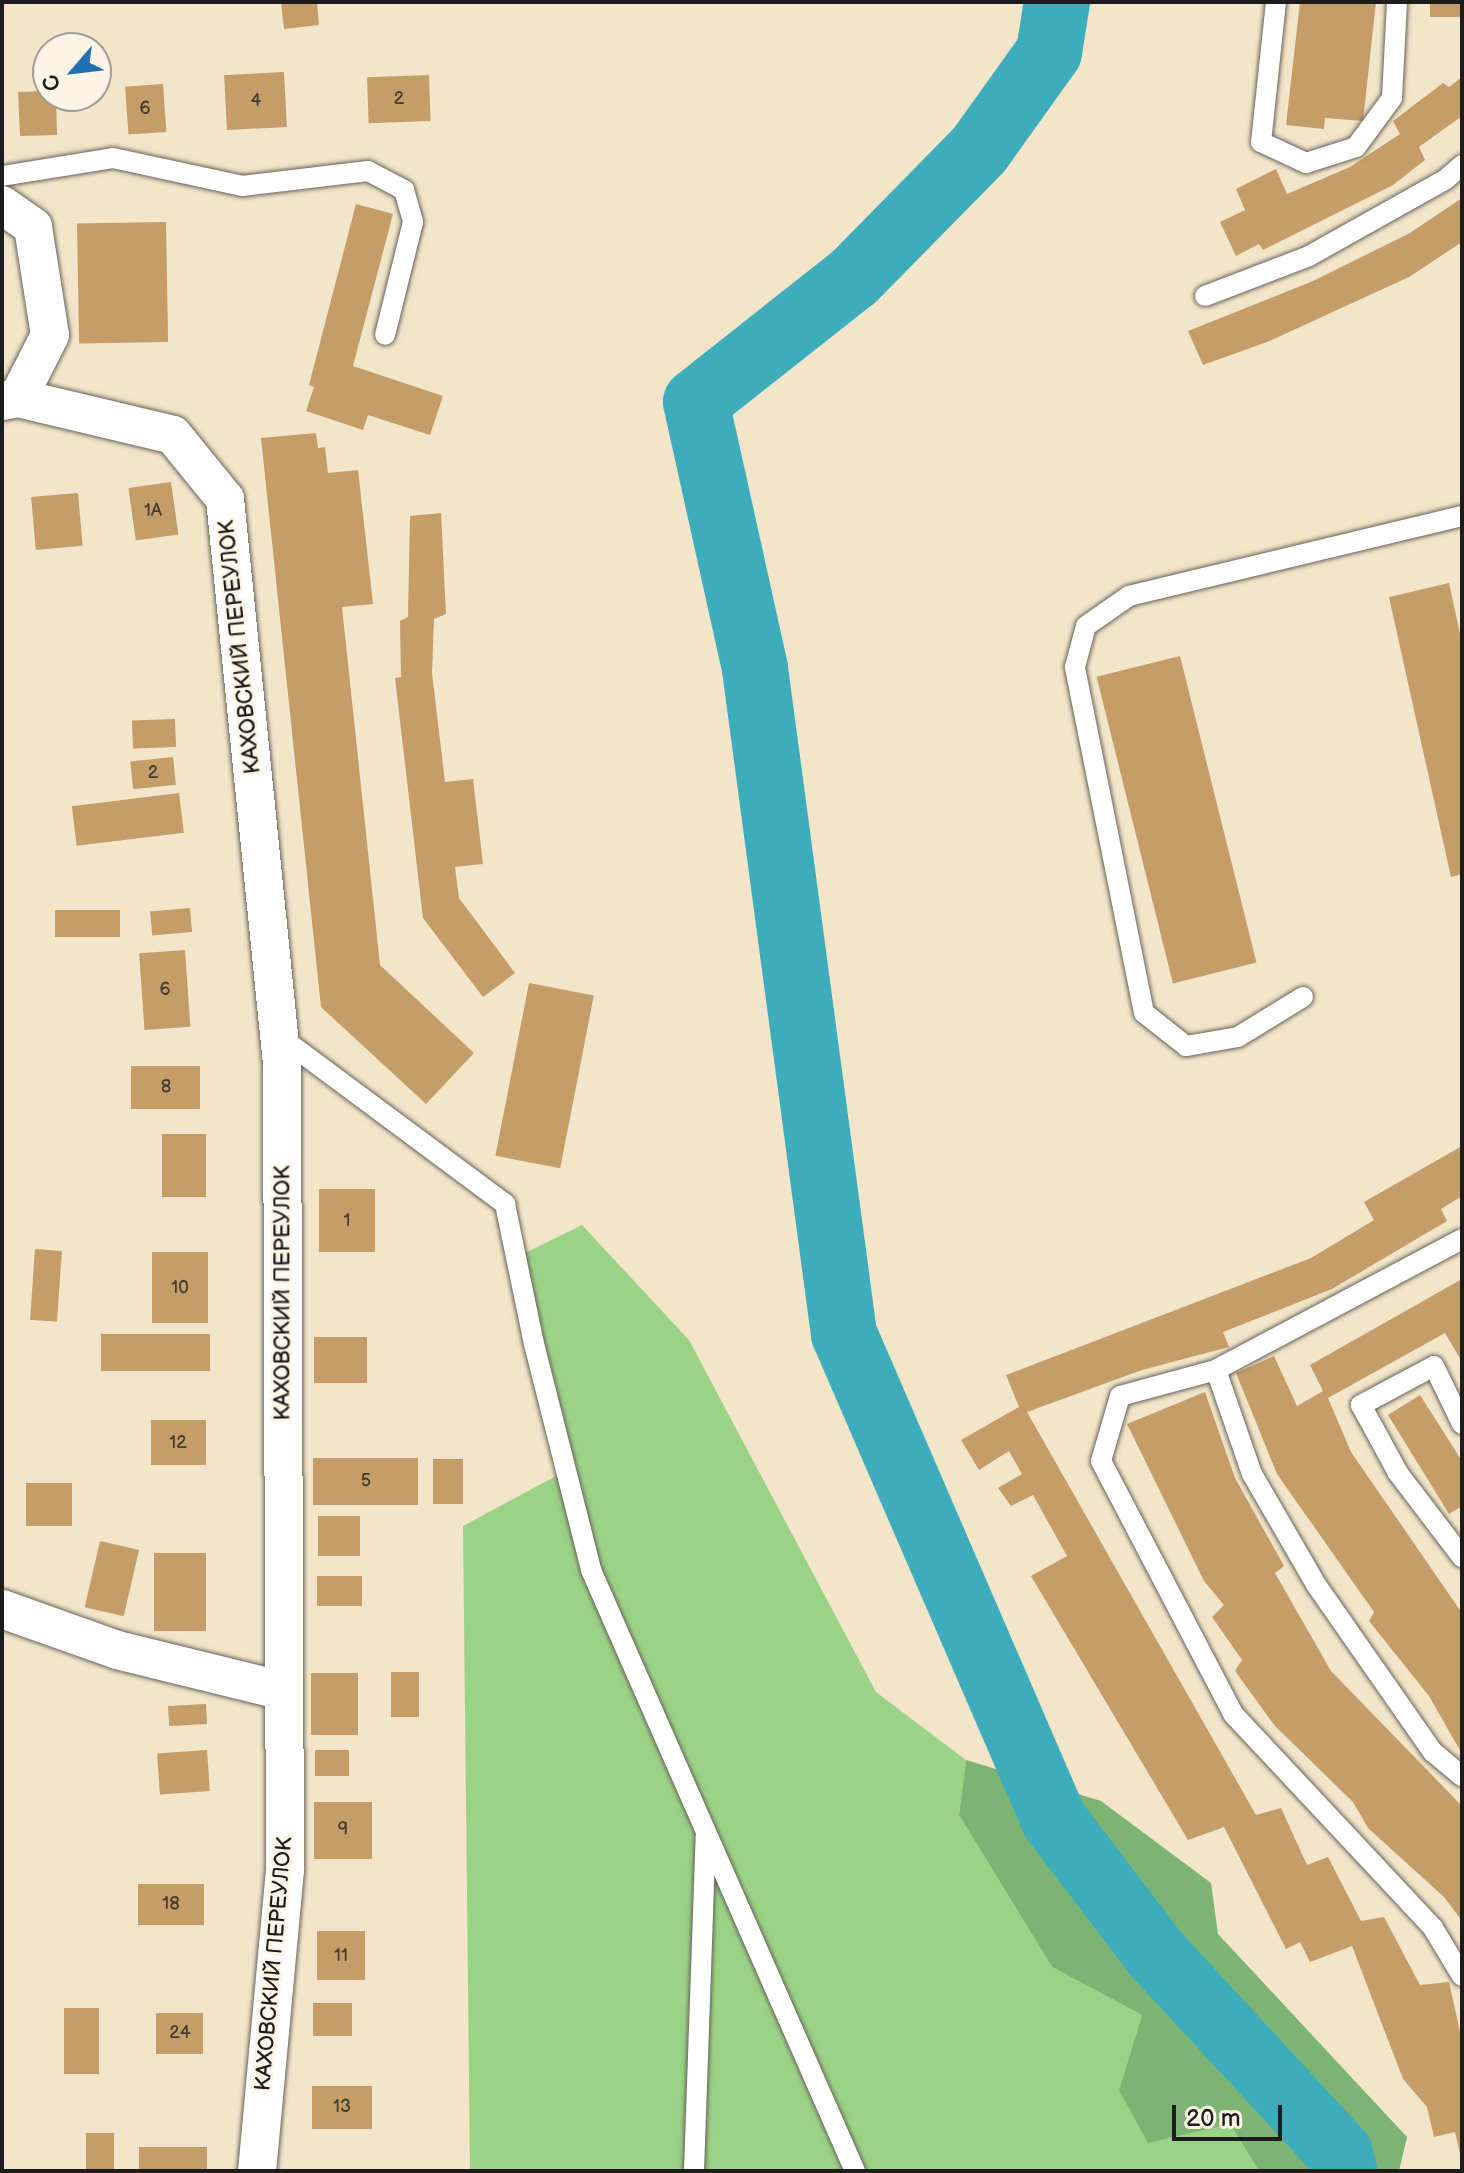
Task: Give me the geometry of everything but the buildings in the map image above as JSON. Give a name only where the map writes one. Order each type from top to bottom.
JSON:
[{"type":"street","points":[[2,205],[33,227],[50,335],[10,399]]},
{"type":"street","name":"КАХОВСКИЙ ПЕРЕУЛОК","points":[[10,399],[173,435],[225,499],[279,1036],[285,1870],[257,2171]]},
{"type":"street","points":[[2,1609],[117,1650],[284,1691]]},
{"type":"lane","points":[[1276,2],[1261,142],[1306,163],[1356,147],[1392,98],[1397,2]]},
{"type":"lane","points":[[2,176],[113,158],[242,186],[368,171],[404,190],[413,222],[385,335]]},
{"type":"lane","points":[[1205,296],[1309,256],[1446,179],[1462,165]]},
{"type":"lane","points":[[1303,997],[1238,1037],[1186,1046],[1144,1013],[1075,667],[1086,626],[1129,596],[1462,516]]},
{"type":"lane","points":[[279,1036],[505,1204],[534,1344],[591,1570],[855,2171]]},
{"type":"lane","points":[[1462,1239],[1216,1370],[1120,1396],[1101,1461],[1233,1714],[1433,1928],[1462,1976]]},
{"type":"lane","points":[[1462,1424],[1434,1366],[1361,1405],[1398,1473],[1462,1557]]},
{"type":"lane","points":[[1216,1370],[1252,1474],[1317,1586],[1433,1752],[1462,1776]]},
{"type":"lane","points":[[694,2171],[706,1831]]},
{"type":"green space","points":[[582,1225],[689,1340],[876,1692],[966,1760],[959,1815],[1052,1967],[1142,2015],[1119,2090],[1230,2124],[1259,2171],[470,2171],[463,1526],[558,1475],[525,1253]]},
{"type":"green space","points":[[966,1760],[1101,1801],[1211,1883],[1218,1934],[1407,2137],[1399,2171],[1259,2171],[1230,2124],[1148,2143],[1119,2090],[1142,2015],[1052,1967],[959,1815]]},
{"type":"waterway","points":[[1057,2],[1049,52],[979,150],[854,277],[696,402],[755,669],[844,1334],[1054,1820],[1157,1955],[1340,2153],[1344,2171]]}]
